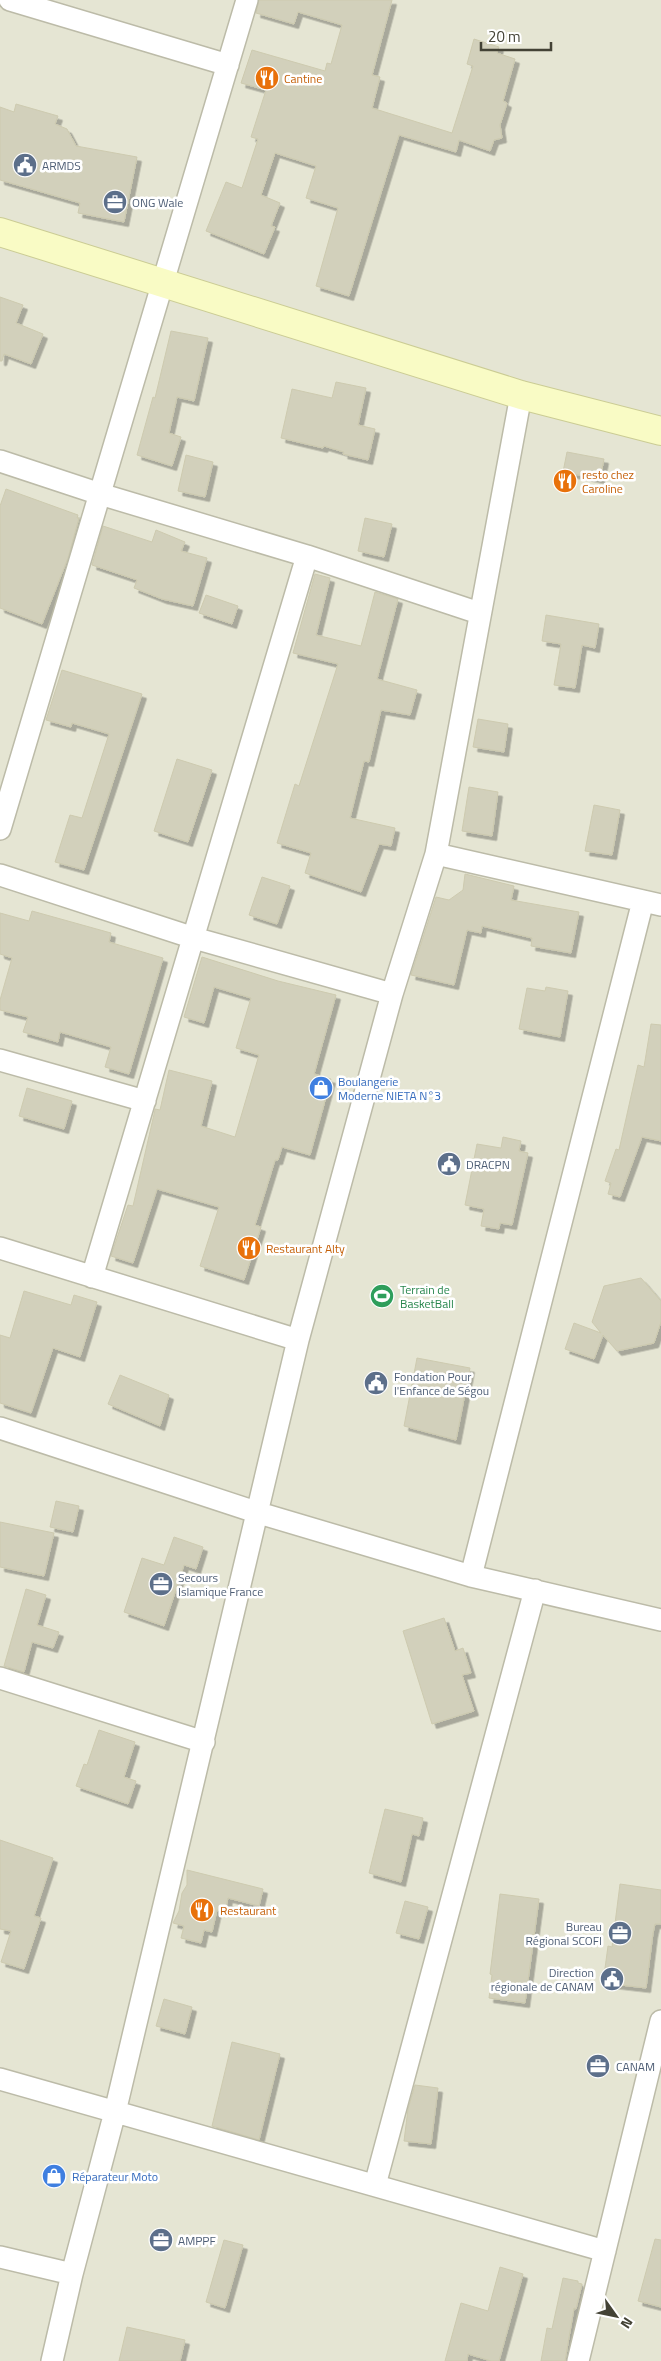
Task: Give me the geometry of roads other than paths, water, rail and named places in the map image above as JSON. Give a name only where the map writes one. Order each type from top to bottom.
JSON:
[{"type":"street","points":[[10,0],[228,64]]},
{"type":"street","points":[[0,828],[247,0]]},
{"type":"street","points":[[0,232],[521,395],[661,431]]},
{"type":"street","points":[[52,2361],[72,2274],[115,2112],[259,1513],[298,1340],[392,994],[436,854],[479,613],[521,395]]},
{"type":"street","points":[[0,461],[100,494],[307,556],[479,613]]},
{"type":"street","points":[[92,1277],[307,556]]},
{"type":"street","points":[[436,854],[652,903],[470,1576]]},
{"type":"street","points":[[0,876],[194,938],[392,994]]},
{"type":"street","points":[[0,1060],[145,1101]]},
{"type":"street","points":[[0,1248],[298,1340]]},
{"type":"street","points":[[0,1428],[259,1513],[470,1576],[661,1620]]},
{"type":"street","points":[[375,2185],[535,1590]]},
{"type":"street","points":[[0,1678],[204,1742]]},
{"type":"street","points":[[578,2361],[661,2021]]},
{"type":"street","points":[[0,2079],[605,2251]]},
{"type":"street","points":[[0,2257],[72,2274]]},
{"type":"place","name":"Cantine","points":[[267,78]]},
{"type":"place","name":"ARMDS","points":[[25,165]]},
{"type":"place","name":"ONG Wale","points":[[115,202]]},
{"type":"place","name":"resto chez Caroline","points":[[565,481]]},
{"type":"place","name":"Boulangerie Moderne NIETA N°3","points":[[321,1088]]},
{"type":"place","name":"DRACPN","points":[[449,1164]]},
{"type":"place","name":"Restaurant Alty","points":[[249,1248]]},
{"type":"place","name":"Terrain de BasketBall","points":[[382,1296]]},
{"type":"place","name":"Fondation Pour l'Enfance de Ségou","points":[[376,1383]]},
{"type":"place","name":"Secours Islamique France","points":[[161,1584]]},
{"type":"place","name":"Restaurant","points":[[202,1910]]},
{"type":"place","name":"Bureau Régional SCOFI","points":[[620,1933]]},
{"type":"place","name":"Direction régionale de CANAM","points":[[612,1979]]},
{"type":"place","name":"CANAM","points":[[598,2066]]},
{"type":"place","name":"Réparateur Moto","points":[[54,2176]]},
{"type":"place","name":"AMPPF","points":[[161,2240]]}]
